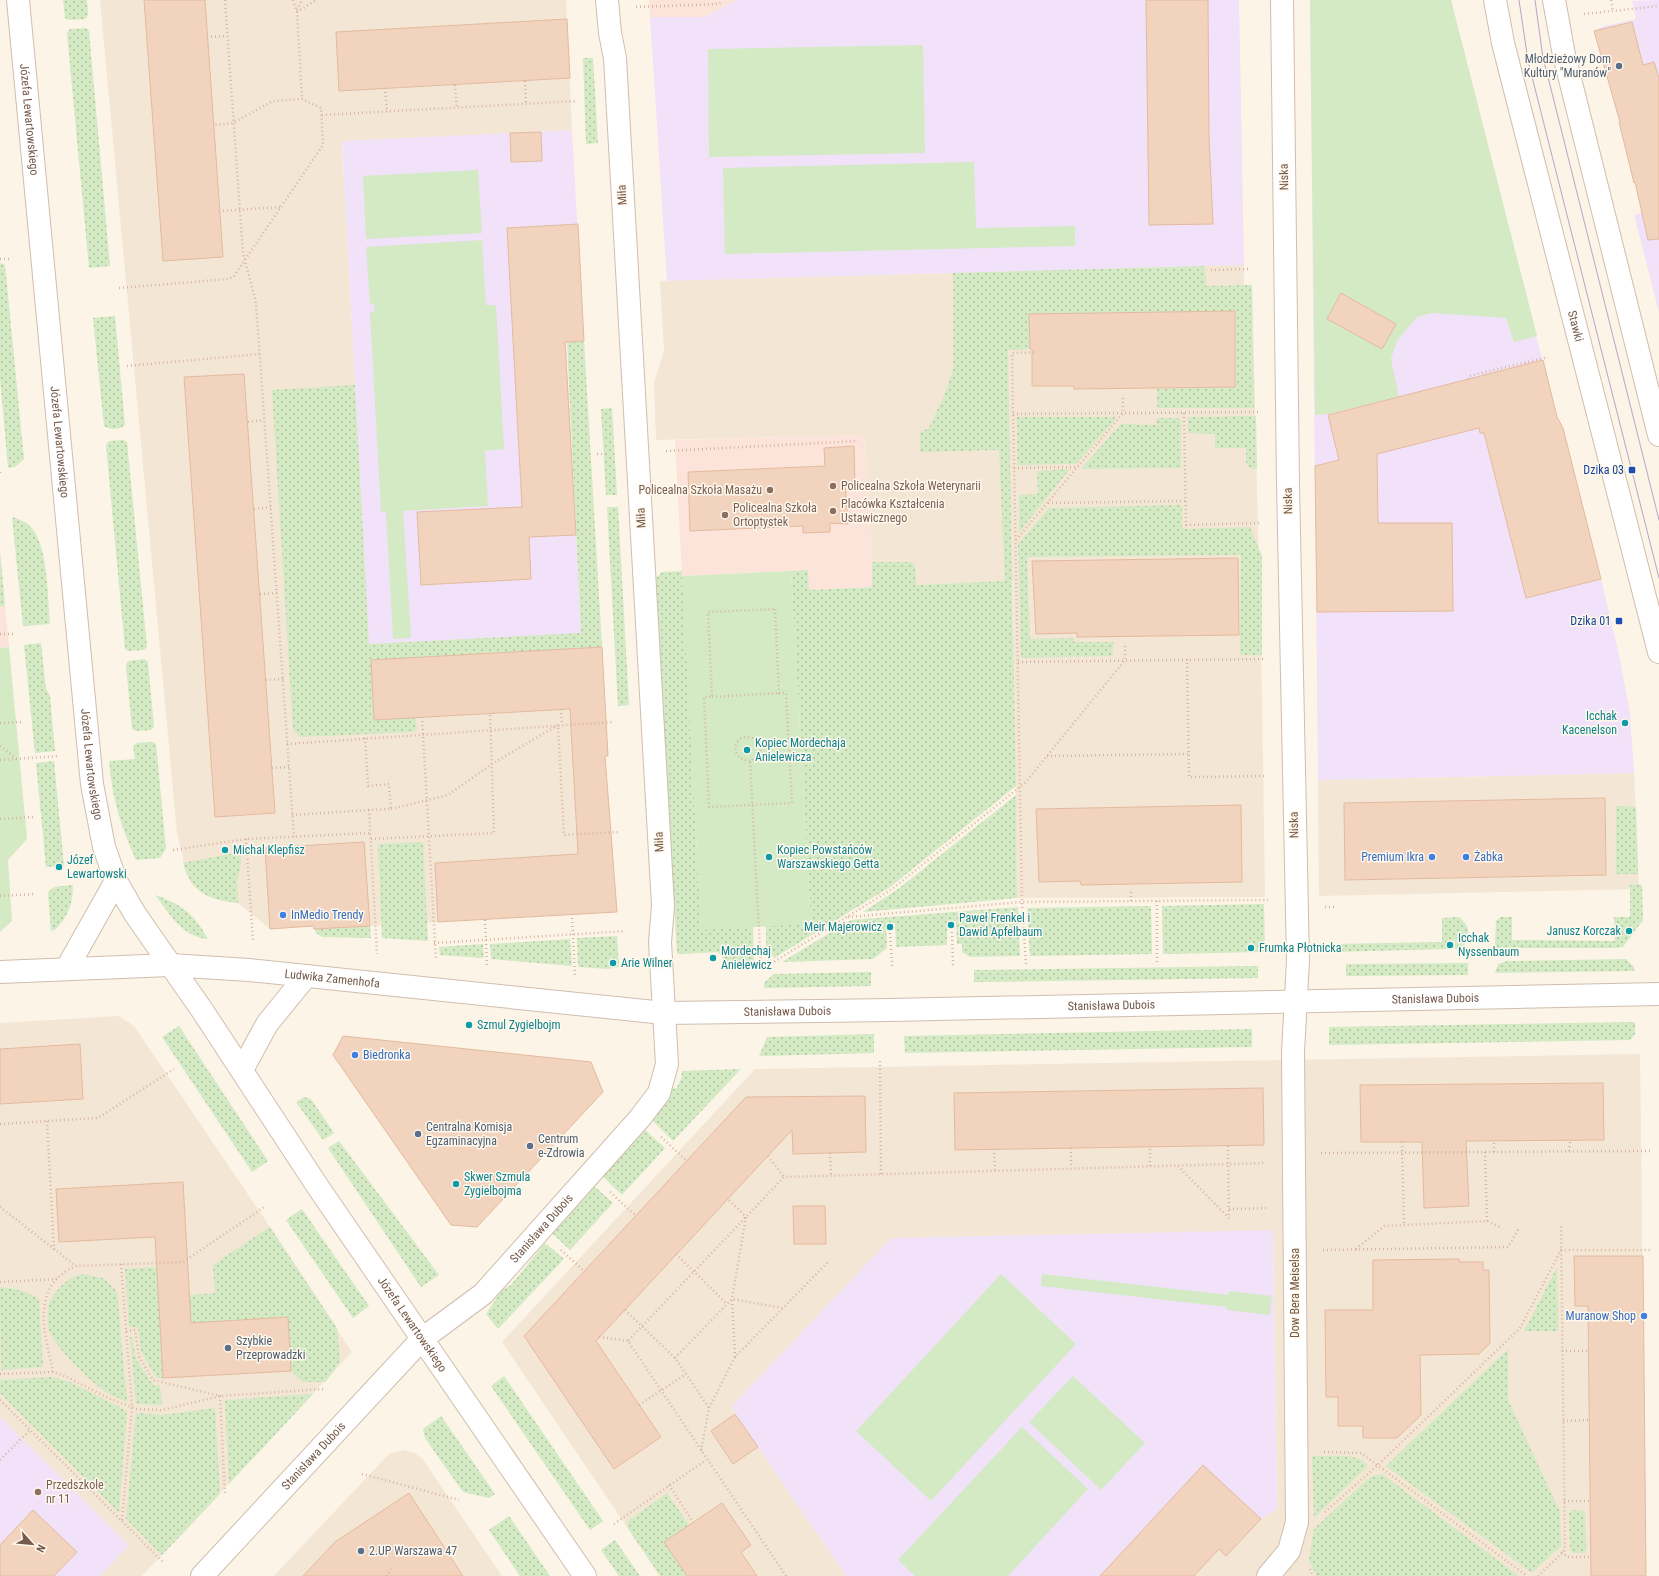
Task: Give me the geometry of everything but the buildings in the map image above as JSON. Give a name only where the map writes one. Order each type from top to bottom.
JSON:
[{"type":"street","name":"Józefa Lewartowskiego","points":[[18,0],[92,784],[104,847],[116,881],[170,965],[202,1010],[318,1187],[585,1576]]},
{"type":"street","name":"Miła","points":[[607,0],[610,33],[615,58],[663,906],[660,942],[664,1013]]},
{"type":"street","name":"Niska","points":[[1282,0],[1288,484],[1298,961],[1295,1001]]},
{"type":"street","name":"Stawki","points":[[1495,0],[1511,74],[1659,652]]},
{"type":"street","points":[[1554,0],[1564,55],[1659,435]]},
{"type":"street","points":[[67,968],[116,881]]},
{"type":"street","name":"Ludwika Zamenhofa","points":[[0,972],[67,968],[170,965],[306,976],[664,1013]]},
{"type":"street","points":[[242,1070],[267,1024],[306,976]]},
{"type":"street","name":"Stanisława Dubois","points":[[202,1576],[422,1339],[483,1294],[640,1118],[658,1093],[667,1064],[664,1013],[884,1010],[1659,994]]},
{"type":"street","name":"Dow Bera Meiselsa","points":[[1268,1576],[1289,1551],[1297,1522],[1293,1052],[1295,1001]]},
{"type":"path","points":[[225,0],[244,261],[256,303],[294,837]]},
{"type":"path","points":[[293,0],[297,12],[302,99]]},
{"type":"path","points":[[297,12],[302,0]]},
{"type":"path","points":[[297,12],[316,0]]},
{"type":"path","points":[[631,8],[719,4],[722,0]]},
{"type":"path","points":[[1612,0],[1613,11]]},
{"type":"path","points":[[1580,15],[1659,6]]},
{"type":"path","points":[[208,37],[228,36]]},
{"type":"path","points":[[525,81],[526,104]]},
{"type":"path","points":[[455,85],[457,108]]},
{"type":"path","points":[[385,88],[386,112]]},
{"type":"path","points":[[119,288],[229,279],[234,276],[323,145],[322,108],[302,99],[273,101],[233,123],[214,125]]},
{"type":"path","points":[[322,115],[577,101]]},
{"type":"path","points":[[219,211],[281,207]]},
{"type":"path","points":[[0,259],[11,259]]},
{"type":"path","points":[[1211,270],[1250,269]]},
{"type":"path","points":[[1026,964],[1022,902],[1012,352],[1036,352]]},
{"type":"path","points":[[127,366],[260,354]]},
{"type":"path","points":[[1469,379],[1469,376],[1548,357]]},
{"type":"path","points":[[1016,540],[1123,413],[1123,397]]},
{"type":"path","points":[[1013,414],[1262,412]]},
{"type":"path","points":[[1184,413],[1186,525],[1265,523]]},
{"type":"path","points":[[248,422],[264,420]]},
{"type":"path","points":[[597,454],[858,441]]},
{"type":"path","points":[[1014,468],[1077,467]]},
{"type":"path","points":[[1047,503],[1186,501]]},
{"type":"path","points":[[254,509],[271,507]]},
{"type":"path","points":[[260,594],[277,593]]},
{"type":"path","points":[[712,697],[708,612],[775,609],[779,693]]},
{"type":"path","points":[[0,634],[16,634]]},
{"type":"path","points":[[750,761],[762,968],[892,889],[1020,786],[1125,660],[1125,645]]},
{"type":"path","points":[[1018,662],[1267,658]]},
{"type":"path","points":[[1187,659],[1189,777],[1270,776]]},
{"type":"path","points":[[266,680],[283,679]]},
{"type":"path","points":[[779,693],[786,693],[792,803],[709,807],[704,697],[779,693]]},
{"type":"path","points":[[561,710],[562,725]]},
{"type":"path","points":[[371,839],[494,833],[490,713]]},
{"type":"path","points":[[422,717],[436,960]]},
{"type":"path","points":[[0,723],[24,722]]},
{"type":"path","points":[[287,744],[613,722]]},
{"type":"path","points":[[292,815],[391,809],[448,795],[492,764],[558,726]]},
{"type":"path","points":[[558,726],[564,835],[619,832]]},
{"type":"path","points":[[746,737],[753,737],[759,743],[760,750],[757,757],[750,761],[739,757],[736,751],[736,744],[740,739],[746,737]]},
{"type":"path","points":[[365,738],[368,786],[389,784],[391,809]]},
{"type":"path","points":[[0,746],[17,759]]},
{"type":"path","points":[[1046,756],[1188,754]]},
{"type":"path","points":[[0,760],[59,756]]},
{"type":"path","points":[[272,768],[289,767]]},
{"type":"path","points":[[369,810],[377,954]]},
{"type":"path","points":[[0,819],[33,817]]},
{"type":"path","points":[[173,850],[246,840],[370,833]]},
{"type":"path","points":[[246,840],[253,941]]},
{"type":"path","points":[[1131,892],[1131,901]]},
{"type":"path","points":[[0,896],[35,894]]},
{"type":"path","points":[[847,917],[1022,902],[1273,900]]},
{"type":"path","points":[[1157,901],[1157,963]]},
{"type":"path","points":[[1324,907],[1336,907]]},
{"type":"path","points":[[572,914],[575,975]]},
{"type":"path","points":[[485,920],[487,965]]},
{"type":"path","points":[[434,943],[625,931]]},
{"type":"path","points":[[952,932],[953,965]]},
{"type":"path","points":[[890,933],[892,966]]},
{"type":"path","points":[[880,1061],[881,1174]]},
{"type":"path","points":[[0,1124],[98,1118],[174,1069]]},
{"type":"path","points":[[640,1118],[686,1160]]},
{"type":"path","points":[[47,1121],[54,1250]]},
{"type":"path","points":[[1569,1151],[1570,1140]]},
{"type":"path","points":[[1494,1141],[1494,1152]]},
{"type":"path","points":[[1402,1142],[1404,1225]]},
{"type":"path","points":[[1177,1165],[1229,1218],[1228,1146]]},
{"type":"path","points":[[1150,1147],[1150,1166]]},
{"type":"path","points":[[1071,1148],[1071,1168]]},
{"type":"path","points":[[994,1149],[995,1170]]},
{"type":"path","points":[[1294,1153],[1650,1150]]},
{"type":"path","points":[[1485,1152],[1487,1221]]},
{"type":"path","points":[[830,1153],[831,1175]]},
{"type":"path","points":[[768,1156],[784,1177]]},
{"type":"path","points":[[628,1341],[784,1177],[1270,1163]]},
{"type":"path","points":[[590,1174],[635,1215]]},
{"type":"path","points":[[728,1199],[746,1217]]},
{"type":"path","points":[[53,1372],[46,1336],[44,1311],[47,1293],[62,1274],[76,1266],[183,1262],[266,1206]]},
{"type":"path","points":[[0,1207],[76,1266]]},
{"type":"path","points":[[1229,1208],[1270,1208]]},
{"type":"path","points":[[735,1357],[732,1299],[746,1217]]},
{"type":"path","points":[[1356,1250],[1384,1226],[1487,1221],[1502,1228]]},
{"type":"path","points":[[1538,1576],[1565,1550],[1561,1226]]},
{"type":"path","points":[[1322,1250],[1508,1247],[1519,1228]]},
{"type":"path","points":[[1561,1250],[1651,1250]]},
{"type":"path","points":[[1297,1522],[1310,1526],[1378,1465],[1520,1328],[1561,1250]]},
{"type":"path","points":[[676,1254],[727,1304]]},
{"type":"path","points":[[701,1451],[709,1408],[735,1357],[829,1261]]},
{"type":"path","points":[[121,1264],[132,1408],[122,1521]]},
{"type":"path","points":[[0,1282],[57,1279]]},
{"type":"path","points":[[676,1358],[732,1299]]},
{"type":"path","points":[[732,1299],[782,1308]]},
{"type":"path","points":[[625,1310],[676,1358],[709,1408]]},
{"type":"path","points":[[126,1331],[135,1330],[139,1357],[153,1380],[220,1396]]},
{"type":"path","points":[[599,1337],[628,1341],[706,1460],[786,1576]]},
{"type":"path","points":[[1562,1351],[1588,1350]]},
{"type":"path","points":[[0,1374],[53,1372],[67,1377],[108,1398],[132,1408],[162,1410],[220,1396],[324,1389]]},
{"type":"path","points":[[638,1405],[686,1374]]},
{"type":"path","points":[[220,1396],[225,1495]]},
{"type":"path","points":[[0,1400],[163,1562]]},
{"type":"path","points":[[1563,1421],[1589,1420]]},
{"type":"path","points":[[0,1460],[30,1430]]},
{"type":"path","points":[[1316,1452],[1361,1453],[1527,1576]]},
{"type":"path","points":[[614,1524],[706,1460]]},
{"type":"path","points":[[362,1474],[458,1500]]},
{"type":"path","points":[[669,1485],[693,1522]]},
{"type":"path","points":[[1564,1501],[1590,1502]]},
{"type":"path","points":[[1562,1552],[1567,1557],[1590,1556]]},
{"type":"path","points":[[386,1576],[391,1569]]},
{"type":"shaded area","points":[[100,0],[566,0],[572,130],[342,142],[369,644],[601,631],[608,755],[605,756],[617,912],[314,929],[313,926],[270,929],[238,903],[212,898],[202,893],[193,885],[187,876],[177,833]]},
{"type":"shaded area","points":[[649,0],[737,0],[705,17],[650,17]]},
{"type":"shaded area","points":[[737,0],[1239,0],[1244,265],[667,281],[650,17],[705,17]]},
{"type":"shaded area","points":[[1310,0],[1451,0],[1559,426],[1563,428],[1618,650],[1630,713],[1634,773],[1318,780]]},
{"type":"shaded area","points":[[1659,0],[1659,312],[1634,215],[1643,212],[1636,182],[1634,183],[1620,121],[1594,31],[1604,26],[1636,19],[1632,1]]},
{"type":"shaded area","points":[[572,130],[584,341],[566,343],[581,633],[369,644],[342,141]]},
{"type":"shaded area","points":[[1244,265],[1244,285],[1252,285],[1262,695],[1265,897],[1017,898],[1013,581],[873,587],[865,435],[656,440],[654,382],[664,351],[660,281]]},
{"type":"shaded area","points":[[865,435],[873,587],[809,590],[808,570],[682,576],[675,440]]},
{"type":"shaded area","points":[[0,551],[9,647],[0,648]]},
{"type":"shaded area","points":[[1634,773],[1639,889],[1319,896],[1318,780]]},
{"type":"shaded area","points":[[119,1016],[134,1026],[270,1227],[352,1352],[142,1576],[100,1576],[129,1545],[0,1417],[0,1023]]},
{"type":"shaded area","points":[[1640,1054],[1646,1576],[1194,1576],[1219,1549],[1226,1556],[1261,1519],[1277,1508],[1273,1230],[731,1407],[846,1576],[660,1576],[502,1342],[755,1069]]},
{"type":"shaded area","points":[[1273,1230],[1277,1509],[1261,1519],[1226,1556],[1218,1549],[1194,1576],[846,1576],[731,1407],[891,1238]]},
{"type":"shaded area","name":"Przedszkole nr 11","points":[[0,1417],[129,1545],[100,1576],[0,1576]]},
{"type":"shaded area","points":[[405,1450],[422,1458],[502,1576],[274,1576],[386,1457],[392,1453]]},
{"type":"green space","points":[[63,0],[87,0],[88,15],[85,19],[69,20],[65,18]]},
{"type":"green space","points":[[1310,0],[1451,0],[1537,336],[1514,342],[1506,318],[1432,313],[1417,317],[1397,341],[1391,359],[1399,397],[1328,414],[1315,415]]},
{"type":"green space","points":[[86,28],[89,31],[110,266],[89,268],[67,33],[70,29]]},
{"type":"green space","points":[[923,45],[925,153],[709,157],[708,49]]},
{"type":"green space","points":[[583,58],[593,58],[598,143],[586,144]]},
{"type":"green space","points":[[974,162],[976,228],[1075,226],[1075,246],[725,254],[723,168]]},
{"type":"green space","points":[[478,170],[482,233],[366,239],[363,176]]},
{"type":"green space","points":[[482,240],[486,305],[496,305],[504,449],[485,451],[488,506],[403,511],[411,638],[393,639],[386,512],[381,512],[370,312],[375,311],[374,304],[370,304],[366,247]]},
{"type":"green space","points":[[0,263],[5,265],[24,459],[15,467],[8,468],[0,378]]},
{"type":"green space","points":[[1205,266],[1206,286],[1252,285],[1254,408],[1159,408],[1157,406],[1157,389],[1235,387],[1234,311],[1029,314],[1030,349],[1008,350],[1016,786],[890,887],[774,958],[766,946],[766,926],[811,923],[791,571],[808,570],[809,590],[872,587],[872,562],[911,562],[915,566],[916,585],[1005,581],[999,450],[920,452],[920,433],[929,428],[946,391],[953,370],[953,273]]},
{"type":"green space","points":[[115,316],[125,425],[115,429],[104,426],[93,318]]},
{"type":"green space","points":[[584,341],[602,647],[371,660],[374,720],[415,717],[417,730],[414,732],[300,737],[293,730],[272,390],[355,385],[369,644],[581,633],[567,342]]},
{"type":"green space","points":[[612,408],[617,495],[606,495],[601,409]]},
{"type":"green space","points":[[1256,416],[1257,469],[1251,469],[1246,463],[1246,448],[1215,448],[1215,434],[1188,433],[1188,417]]},
{"type":"green space","points":[[1017,417],[1115,417],[1115,420],[1076,464],[1017,465]]},
{"type":"green space","points":[[1157,418],[1178,418],[1181,420],[1181,468],[1081,469],[1121,424],[1157,425]]},
{"type":"green space","points":[[123,440],[127,442],[147,647],[144,650],[128,651],[125,649],[106,445],[109,441]]},
{"type":"green space","points":[[1070,469],[1019,532],[1019,495],[1038,494],[1037,471]]},
{"type":"green space","points":[[1182,505],[1182,529],[1250,527],[1262,556],[1262,655],[1240,655],[1241,555],[1027,557],[1030,639],[1074,638],[1074,642],[1114,642],[1112,656],[1021,658],[1018,544],[1049,508]]},
{"type":"green space","points":[[607,507],[618,507],[629,705],[618,706]]},
{"type":"green space","points":[[12,517],[29,525],[36,534],[40,545],[46,571],[50,624],[23,626]]},
{"type":"green space","points":[[0,551],[5,606],[0,607]]},
{"type":"green space","points":[[682,571],[701,929],[753,927],[754,962],[727,963],[718,952],[677,954],[656,578],[662,572]]},
{"type":"green space","points":[[791,571],[811,924],[701,930],[682,576]]},
{"type":"green space","points":[[41,643],[46,689],[50,696],[55,751],[35,753],[24,645]]},
{"type":"green space","points":[[9,647],[27,839],[8,860],[12,921],[0,932],[0,648]]},
{"type":"green space","points":[[145,659],[148,662],[154,727],[151,730],[136,731],[132,729],[126,665],[128,661]]},
{"type":"green space","points":[[153,742],[156,744],[166,849],[160,858],[136,860],[115,801],[109,761],[135,759],[133,746],[136,743]]},
{"type":"green space","points":[[54,761],[64,866],[46,867],[36,763]]},
{"type":"green space","points":[[1016,795],[1017,898],[863,912],[898,889]]},
{"type":"green space","points":[[1616,806],[1636,807],[1638,874],[1616,874]]},
{"type":"green space","points":[[423,842],[428,941],[382,938],[378,844]]},
{"type":"green space","points":[[241,852],[241,863],[237,881],[238,903],[219,900],[203,893],[191,881],[183,863]]},
{"type":"green space","points":[[1630,884],[1642,885],[1643,920],[1623,947],[1497,948],[1495,944],[1496,921],[1501,917],[1512,917],[1512,940],[1615,941],[1614,917],[1630,917]]},
{"type":"green space","points":[[73,885],[69,910],[60,925],[55,930],[51,931],[48,892],[54,887]]},
{"type":"green space","points":[[155,895],[187,911],[198,923],[208,939],[191,934],[184,929],[177,923]]},
{"type":"green space","points":[[1264,904],[1265,952],[1163,954],[1162,906]]},
{"type":"green space","points":[[1151,906],[1152,954],[1030,956],[1027,908]]},
{"type":"green space","points":[[1018,907],[1020,956],[970,957],[962,952],[962,944],[957,944],[956,921],[947,921],[947,945],[896,947],[895,923],[886,923],[887,948],[873,959],[782,962],[851,920]]},
{"type":"green space","points":[[1459,917],[1468,928],[1468,936],[1462,949],[1455,949],[1455,941],[1447,941],[1447,949],[1332,952],[1332,944],[1442,942],[1442,918]]},
{"type":"green space","points":[[370,926],[371,938],[322,937],[315,932],[315,929]]},
{"type":"green space","points":[[617,936],[619,967],[608,969],[578,967],[577,938]]},
{"type":"green space","points":[[570,939],[572,966],[491,959],[490,944]]},
{"type":"green space","points":[[483,944],[484,958],[440,955],[439,947]]},
{"type":"green space","points":[[1626,959],[1634,967],[1634,971],[1495,973],[1498,964],[1507,961]]},
{"type":"green space","points":[[1468,963],[1468,975],[1346,976],[1346,964]]},
{"type":"green space","points":[[1258,966],[1258,978],[974,982],[974,970]]},
{"type":"green space","points":[[871,972],[871,986],[764,988],[764,983],[774,974]]},
{"type":"green space","points":[[1635,1022],[1635,1034],[1630,1040],[1329,1045],[1329,1027]]},
{"type":"green space","points":[[179,1026],[268,1161],[252,1172],[162,1037]]},
{"type":"green space","points":[[1252,1029],[1252,1047],[905,1053],[904,1036]]},
{"type":"green space","points":[[874,1034],[874,1053],[759,1056],[767,1037]]},
{"type":"green space","points":[[741,1069],[673,1141],[652,1120],[665,1103],[673,1088],[676,1089],[681,1079],[682,1071]]},
{"type":"green space","points":[[304,1097],[311,1099],[334,1133],[323,1140],[296,1102]]},
{"type":"green space","points":[[645,1130],[665,1148],[622,1195],[602,1176]]},
{"type":"green space","points":[[339,1141],[439,1275],[421,1287],[328,1148]]},
{"type":"green space","points":[[594,1186],[613,1203],[570,1250],[552,1233]]},
{"type":"green space","points":[[302,1209],[369,1306],[353,1318],[286,1220]]},
{"type":"green space","points":[[270,1227],[337,1328],[340,1360],[335,1370],[325,1382],[303,1382],[291,1371],[287,1317],[160,1325],[163,1378],[157,1378],[141,1352],[138,1327],[129,1327],[125,1269],[157,1267],[159,1298],[215,1293],[213,1265]]},
{"type":"green space","points":[[545,1243],[564,1259],[498,1329],[486,1314],[502,1290],[511,1285]]},
{"type":"green space","points":[[1557,1267],[1558,1331],[1524,1331]]},
{"type":"green space","points":[[83,1274],[103,1278],[117,1291],[127,1402],[108,1393],[89,1378],[64,1353],[49,1330],[48,1310],[53,1296],[68,1280]]},
{"type":"green space","points":[[1001,1274],[1076,1344],[931,1501],[856,1431]]},
{"type":"green space","points":[[1042,1274],[1229,1295],[1229,1291],[1272,1296],[1270,1315],[1227,1310],[1227,1307],[1041,1286]]},
{"type":"green space","points":[[0,1287],[20,1290],[39,1299],[43,1367],[1,1370]]},
{"type":"green space","points":[[130,1337],[132,1337],[136,1359],[154,1386],[160,1385],[162,1405],[136,1404]]},
{"type":"green space","points":[[1508,1349],[1508,1400],[1560,1512],[1561,1546],[1532,1573],[1386,1466]]},
{"type":"green space","points":[[504,1376],[603,1521],[590,1530],[491,1386]]},
{"type":"green space","points":[[1073,1376],[1145,1443],[1101,1490],[1029,1422]]},
{"type":"green space","points":[[53,1377],[70,1382],[127,1411],[119,1513],[0,1393],[0,1380]]},
{"type":"green space","points":[[313,1394],[229,1484],[225,1400]]},
{"type":"green space","points":[[215,1408],[220,1494],[162,1555],[126,1519],[136,1413],[162,1415]]},
{"type":"green space","points":[[441,1416],[495,1494],[489,1498],[463,1492],[425,1438],[423,1429]]},
{"type":"green space","points":[[1022,1427],[1088,1489],[1008,1576],[915,1576],[898,1560]]},
{"type":"green space","points":[[1312,1456],[1343,1456],[1357,1458],[1368,1466],[1314,1518]]},
{"type":"green space","points":[[1382,1474],[1519,1576],[1317,1576],[1309,1560],[1314,1529],[1370,1477]]},
{"type":"green space","points":[[667,1493],[689,1525],[664,1542],[687,1576],[660,1576],[627,1527],[628,1521]]},
{"type":"green space","points":[[1572,1510],[1585,1511],[1586,1553],[1573,1553],[1570,1550],[1569,1513]]},
{"type":"green space","points":[[509,1516],[550,1576],[520,1576],[489,1530]]},
{"type":"green space","points":[[615,1540],[640,1576],[619,1576],[601,1550]]},
{"type":"tram line","points":[[1519,0],[1528,61],[1659,578]]},
{"type":"tram line","points":[[1535,0],[1543,58],[1659,520]]},
{"type":"place","name":"Młodzieżowy Dom Kultury \"Muranów\"","points":[[1619,66]]},
{"type":"place","name":"Dzika 03","points":[[1632,470]]},
{"type":"place","name":"Policealna Szkoła Weterynarii","points":[[833,486]]},
{"type":"place","name":"Policealna Szkoła Masażu","points":[[770,490]]},
{"type":"place","name":"Placówka Kształcenia Ustawicznego","points":[[833,511]]},
{"type":"place","name":"Policealna Szkoła Ortoptystek","points":[[725,515]]},
{"type":"place","name":"Dzika 01","points":[[1619,621]]},
{"type":"place","name":"Icchak Kacenelson","points":[[1625,723]]},
{"type":"place","name":"Kopiec Mordechaja Anielewicza","points":[[747,750]]},
{"type":"place","name":"Michal Klepfisz","points":[[225,850]]},
{"type":"place","name":"Kopiec Powstańców Warszawskiego Getta","points":[[769,857]]},
{"type":"place","name":"Premium Ikra","points":[[1432,857]]},
{"type":"place","name":"Żabka","points":[[1466,857]]},
{"type":"place","name":"Józef Lewartowski","points":[[59,867]]},
{"type":"place","name":"InMedio Trendy","points":[[283,915]]},
{"type":"place","name":"Paweł Frenkel i Dawid Apfelbaum","points":[[951,925]]},
{"type":"place","name":"Meir Majerowicz","points":[[890,927]]},
{"type":"place","name":"Janusz Korczak","points":[[1629,931]]},
{"type":"place","name":"Icchak Nyssenbaum","points":[[1450,945]]},
{"type":"place","name":"Frumka Płotnicka","points":[[1251,948]]},
{"type":"place","name":"Mordechaj Anielewicz","points":[[713,958]]},
{"type":"place","name":"Arie Wilner","points":[[613,963]]},
{"type":"place","name":"Szmul Zygielbojm","points":[[469,1025]]},
{"type":"place","name":"Biedronka","points":[[355,1055]]},
{"type":"place","name":"Centralna Komisja Egzaminacyjna","points":[[418,1134]]},
{"type":"place","name":"Centrum e-Zdrowia","points":[[530,1146]]},
{"type":"place","name":"Skwer Szmula Zygielbojma","points":[[456,1184]]},
{"type":"place","name":"Muranow Shop","points":[[1644,1316]]},
{"type":"place","name":"Szybkie Przeprowadzki","points":[[228,1348]]},
{"type":"place","name":"Przedszkole nr 11","points":[[38,1492]]},
{"type":"place","name":"2.UP Warszawa 47","points":[[361,1551]]}]
